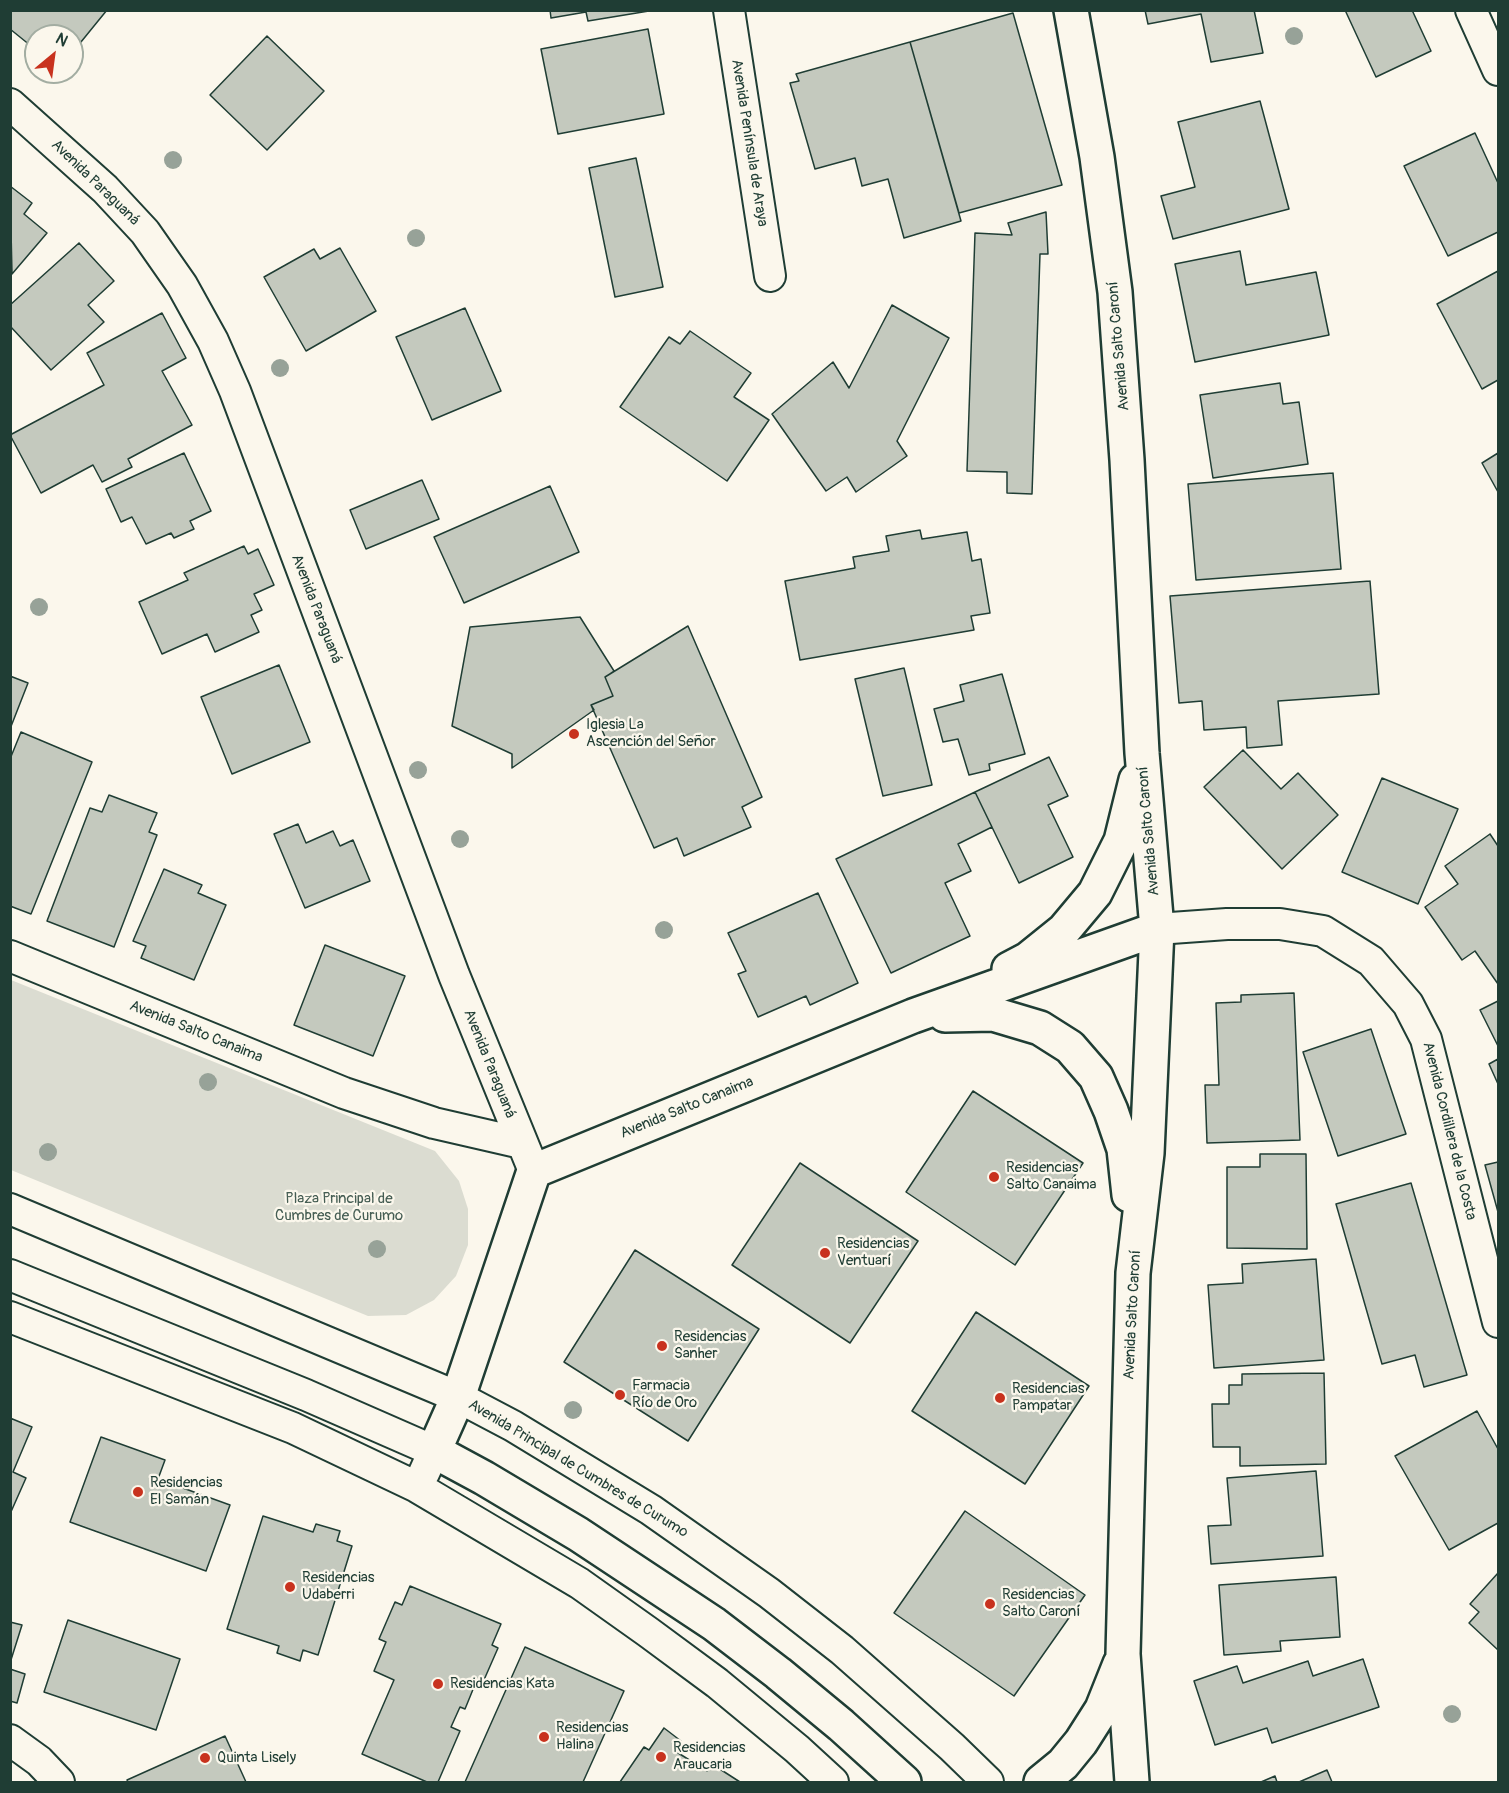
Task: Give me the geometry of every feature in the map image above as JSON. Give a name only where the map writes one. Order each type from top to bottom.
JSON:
[{"type":"main road","name":"Avenida Salto Caroní","points":[[1071,10],[1097,157],[1115,292],[1127,460],[1142,753],[1158,929],[1147,1153],[1133,1273],[1124,1654],[1132,1782]]},
{"type":"main road","points":[[913,1016],[1028,959],[1064,930],[1095,893],[1121,841],[1142,753]]},
{"type":"main road","name":"Avenida Salto Canaima","points":[[527,1157],[1158,929]]},
{"type":"main road","points":[[913,1016],[993,1014],[1040,1028],[1070,1047],[1096,1077],[1124,1149],[1133,1273]]},
{"type":"main road","points":[[527,1157],[458,1397],[434,1451],[578,1534],[714,1624],[841,1725],[904,1782]]},
{"type":"main road","points":[[1041,1782],[1063,1764],[1081,1742],[1102,1709],[1124,1654]]},
{"type":"street","name":"Avenida Península de Araya","points":[[729,10],[770,276]]},
{"type":"street","points":[[1471,10],[1498,70]]},
{"type":"street","name":"Avenida Paraguaná","points":[[10,104],[105,189],[145,232],[182,285],[213,341],[235,391],[454,975],[527,1157]]},
{"type":"street","name":"Avenida Cordillera de la Costa","points":[[1158,929],[1227,924],[1280,924],[1323,931],[1371,961],[1408,1004],[1426,1039],[1498,1322]]},
{"type":"street","name":"Avenida Salto Canaima","points":[[10,956],[345,1093],[527,1157]]},
{"type":"street","name":"Avenida Principal de Cumbres de Curumo","points":[[10,1209],[458,1397],[513,1426],[651,1510],[761,1586],[842,1650],[988,1782]]},
{"type":"street","points":[[10,1275],[306,1395],[434,1451],[417,1487]]},
{"type":"street","points":[[10,1317],[293,1428],[417,1487],[579,1583],[726,1690],[833,1782]]},
{"type":"street","points":[[10,1740],[39,1761],[59,1782]]},
{"type":"green space","name":"Plaza Principal de Cumbres de Curumo","points":[[11,980],[435,1151],[459,1181],[468,1209],[468,1245],[456,1276],[434,1300],[406,1315],[368,1316],[11,1170]]},
{"type":"building","points":[[10,10],[107,10],[84,38],[84,24],[24,24],[24,40],[10,29]]},
{"type":"building","points":[[550,10],[655,10],[588,21],[586,12],[551,18]]},
{"type":"building","points":[[1145,10],[1254,10],[1263,53],[1211,62],[1201,14],[1148,24]]},
{"type":"building","points":[[1345,10],[1412,10],[1431,51],[1376,77]]},
{"type":"building","points":[[1013,13],[1062,185],[959,213],[910,42]]},
{"type":"building","points":[[648,29],[664,114],[558,134],[541,49]]},
{"type":"building","points":[[267,36],[324,91],[267,150],[210,95]]},
{"type":"building","points":[[910,42],[961,221],[904,238],[888,179],[862,186],[855,158],[815,169],[790,83],[799,81],[796,74]]},
{"type":"building","points":[[1260,101],[1289,209],[1173,239],[1161,196],[1195,187],[1178,122]]},
{"type":"building","points":[[1475,133],[1498,183],[1498,232],[1448,256],[1404,166]]},
{"type":"building","points":[[636,158],[663,287],[615,297],[589,168]]},
{"type":"building","points":[[10,186],[32,203],[24,214],[47,233],[12,274]]},
{"type":"building","points":[[1046,212],[1048,254],[1040,254],[1032,494],[1007,493],[1007,472],[967,471],[975,233],[1012,235],[1008,223]]},
{"type":"building","points":[[79,243],[114,281],[88,305],[104,322],[51,370],[10,326],[10,305]]},
{"type":"building","points":[[340,248],[376,311],[306,351],[264,277],[314,249],[320,259]]},
{"type":"building","points":[[1240,251],[1246,285],[1316,272],[1329,335],[1195,362],[1175,264]]},
{"type":"building","points":[[1498,271],[1498,380],[1482,389],[1437,304]]},
{"type":"building","points":[[892,305],[949,338],[897,441],[907,456],[856,492],[847,477],[826,491],[772,414],[833,362],[849,388]]},
{"type":"building","points":[[465,308],[501,391],[432,420],[396,337]]},
{"type":"building","points":[[162,313],[186,358],[162,371],[192,425],[128,459],[132,467],[102,482],[93,465],[41,493],[10,435],[104,385],[87,353]]},
{"type":"building","points":[[690,331],[751,373],[734,397],[769,420],[727,481],[620,407],[669,337],[680,344]]},
{"type":"building","points":[[1280,383],[1283,404],[1299,402],[1308,464],[1213,478],[1200,395]]},
{"type":"building","points":[[184,453],[211,511],[190,521],[194,529],[174,538],[171,533],[146,544],[132,517],[121,522],[106,489]]},
{"type":"building","points":[[1498,453],[1498,492],[1482,463]]},
{"type":"building","points":[[1333,473],[1341,569],[1196,580],[1188,484]]},
{"type":"building","points":[[422,480],[439,519],[366,549],[350,510]]},
{"type":"building","points":[[550,486],[579,552],[464,603],[434,537]]},
{"type":"building","points":[[920,530],[922,539],[967,532],[972,561],[981,559],[990,613],[971,616],[974,630],[800,660],[785,581],[855,568],[853,557],[889,551],[886,536]]},
{"type":"building","points":[[244,546],[248,554],[258,549],[274,585],[254,594],[262,610],[251,615],[259,632],[215,652],[207,634],[162,654],[139,602],[188,580],[184,573]]},
{"type":"building","points":[[1370,581],[1379,694],[1278,701],[1282,745],[1247,748],[1246,727],[1204,730],[1202,701],[1179,703],[1170,596]]},
{"type":"building","points":[[580,617],[614,671],[605,677],[613,696],[591,705],[594,710],[512,768],[512,754],[452,726],[470,627]]},
{"type":"building","points":[[688,626],[762,797],[742,807],[751,827],[684,856],[677,838],[654,848],[591,705],[613,696],[605,677]]},
{"type":"building","points":[[279,665],[310,742],[232,774],[201,697]]},
{"type":"building","points":[[904,668],[932,785],[883,796],[855,679]]},
{"type":"building","points":[[1002,674],[1025,754],[989,764],[990,770],[969,775],[958,739],[943,742],[934,709],[964,701],[960,685]]},
{"type":"building","points":[[10,676],[28,683],[10,729]]},
{"type":"building","points":[[21,732],[92,762],[31,914],[10,906],[10,759]]},
{"type":"building","points":[[1243,750],[1281,789],[1298,773],[1338,815],[1282,869],[1204,787]]},
{"type":"building","points":[[1049,757],[1068,796],[1048,805],[1073,857],[1019,883],[975,792]]},
{"type":"building","points":[[1382,778],[1458,809],[1418,904],[1342,872]]},
{"type":"building","points":[[975,792],[992,827],[958,844],[971,871],[945,883],[970,936],[891,973],[836,859]]},
{"type":"building","points":[[109,795],[157,813],[149,832],[157,835],[114,947],[47,921],[90,808],[102,812]]},
{"type":"building","points":[[298,824],[306,843],[333,831],[340,846],[353,840],[370,881],[305,908],[274,834]]},
{"type":"building","points":[[1490,834],[1498,846],[1498,984],[1475,951],[1462,960],[1425,907],[1458,884],[1445,866]]},
{"type":"building","points":[[164,869],[202,885],[198,893],[226,905],[194,980],[141,958],[146,946],[133,941]]},
{"type":"building","points":[[818,893],[858,983],[810,1005],[806,996],[758,1017],[738,974],[746,971],[728,933]]},
{"type":"building","points":[[325,945],[405,976],[373,1056],[294,1025]]},
{"type":"building","points":[[1294,993],[1300,1140],[1207,1143],[1205,1085],[1219,1085],[1216,1003],[1241,1002],[1241,995]]},
{"type":"building","points":[[1498,1001],[1498,1046],[1480,1010]]},
{"type":"building","points":[[1371,1029],[1406,1134],[1338,1156],[1303,1052]]},
{"type":"building","points":[[1498,1059],[1498,1084],[1489,1064]]},
{"type":"building","name":"Residencias Salto Canaima","points":[[973,1091],[1083,1163],[1015,1265],[906,1192]]},
{"type":"building","points":[[1260,1154],[1306,1154],[1307,1249],[1227,1248],[1227,1167],[1260,1167]]},
{"type":"building","points":[[1498,1162],[1498,1212],[1485,1165]]},
{"type":"building","name":"Residencias Ventuarí","points":[[800,1163],[918,1241],[850,1343],[732,1265]]},
{"type":"building","points":[[1411,1183],[1467,1375],[1424,1387],[1415,1355],[1382,1364],[1336,1204]]},
{"type":"building","name":"Residencias Sanher","points":[[635,1250],[759,1329],[688,1441],[564,1362]]},
{"type":"building","points":[[1316,1259],[1324,1360],[1214,1368],[1208,1285],[1243,1283],[1242,1264]]},
{"type":"building","name":"Residencias Pampatar","points":[[976,1312],[1089,1386],[1025,1484],[912,1411]]},
{"type":"building","points":[[1324,1373],[1326,1464],[1240,1466],[1240,1447],[1213,1447],[1212,1404],[1229,1404],[1229,1385],[1242,1385],[1242,1374]]},
{"type":"building","points":[[1477,1411],[1498,1449],[1498,1523],[1449,1550],[1395,1456]]},
{"type":"building","points":[[10,1418],[32,1427],[13,1472],[26,1478],[10,1514]]},
{"type":"building","name":"Residencias El Samán","points":[[101,1437],[165,1460],[158,1479],[230,1505],[206,1571],[70,1522]]},
{"type":"building","points":[[1316,1471],[1323,1556],[1211,1564],[1208,1526],[1231,1525],[1227,1478]]},
{"type":"building","name":"Residencias Salto Caroní","points":[[965,1511],[1085,1595],[1014,1696],[894,1613]]},
{"type":"building","name":"Residencias Udaberri","points":[[263,1516],[313,1532],[316,1524],[340,1531],[337,1541],[352,1546],[318,1655],[303,1650],[300,1661],[277,1653],[279,1646],[227,1629]]},
{"type":"building","points":[[1498,1573],[1498,1650],[1469,1623],[1479,1612],[1470,1604]]},
{"type":"building","points":[[1336,1577],[1340,1637],[1280,1641],[1281,1651],[1224,1655],[1219,1585]]},
{"type":"building","name":"Residencias Kata","points":[[410,1586],[501,1624],[492,1645],[498,1648],[480,1689],[474,1687],[465,1709],[460,1707],[451,1727],[460,1731],[438,1782],[427,1782],[362,1754],[394,1680],[374,1671],[386,1642],[379,1639],[395,1602],[402,1605]]},
{"type":"building","points":[[68,1620],[180,1659],[156,1730],[44,1692]]},
{"type":"building","points":[[10,1622],[22,1625],[10,1663]]},
{"type":"building","name":"Residencias Halina","points":[[525,1647],[624,1691],[583,1782],[465,1782]]},
{"type":"building","points":[[1363,1659],[1379,1707],[1272,1743],[1267,1728],[1215,1745],[1194,1681],[1237,1666],[1243,1683],[1308,1661],[1313,1676]]},
{"type":"building","points":[[10,1669],[25,1674],[17,1703],[10,1701]]},
{"type":"building","name":"Residencias Araucaria","points":[[664,1728],[681,1741],[675,1751],[707,1771],[712,1764],[740,1782],[620,1782],[644,1747],[649,1750]]},
{"type":"building","name":"Quinta Lisely","points":[[225,1736],[246,1782],[128,1782],[127,1780]]},
{"type":"building","points":[[1327,1770],[1332,1782],[1299,1782]]},
{"type":"building","points":[[1275,1776],[1277,1782],[1261,1782]]},
{"type":"place","name":"Iglesia La Ascención del Señor","points":[[574,734]]},
{"type":"place","name":"Residencias Salto Canaima","points":[[994,1177]]},
{"type":"place","name":"Residencias Ventuarí","points":[[825,1253]]},
{"type":"place","name":"Residencias Sanher","points":[[662,1346]]},
{"type":"place","name":"Farmacia Río de Oro","points":[[620,1395]]},
{"type":"place","name":"Residencias Pampatar","points":[[1000,1398]]},
{"type":"place","name":"Residencias El Samán","points":[[138,1492]]},
{"type":"place","name":"Residencias Udaberri","points":[[290,1587]]},
{"type":"place","name":"Residencias Salto Caroní","points":[[990,1604]]},
{"type":"place","name":"Residencias Kata","points":[[438,1684]]},
{"type":"place","name":"Residencias Halina","points":[[544,1737]]},
{"type":"place","name":"Residencias Araucaria","points":[[661,1757]]},
{"type":"place","name":"Quinta Lisely","points":[[205,1758]]}]
